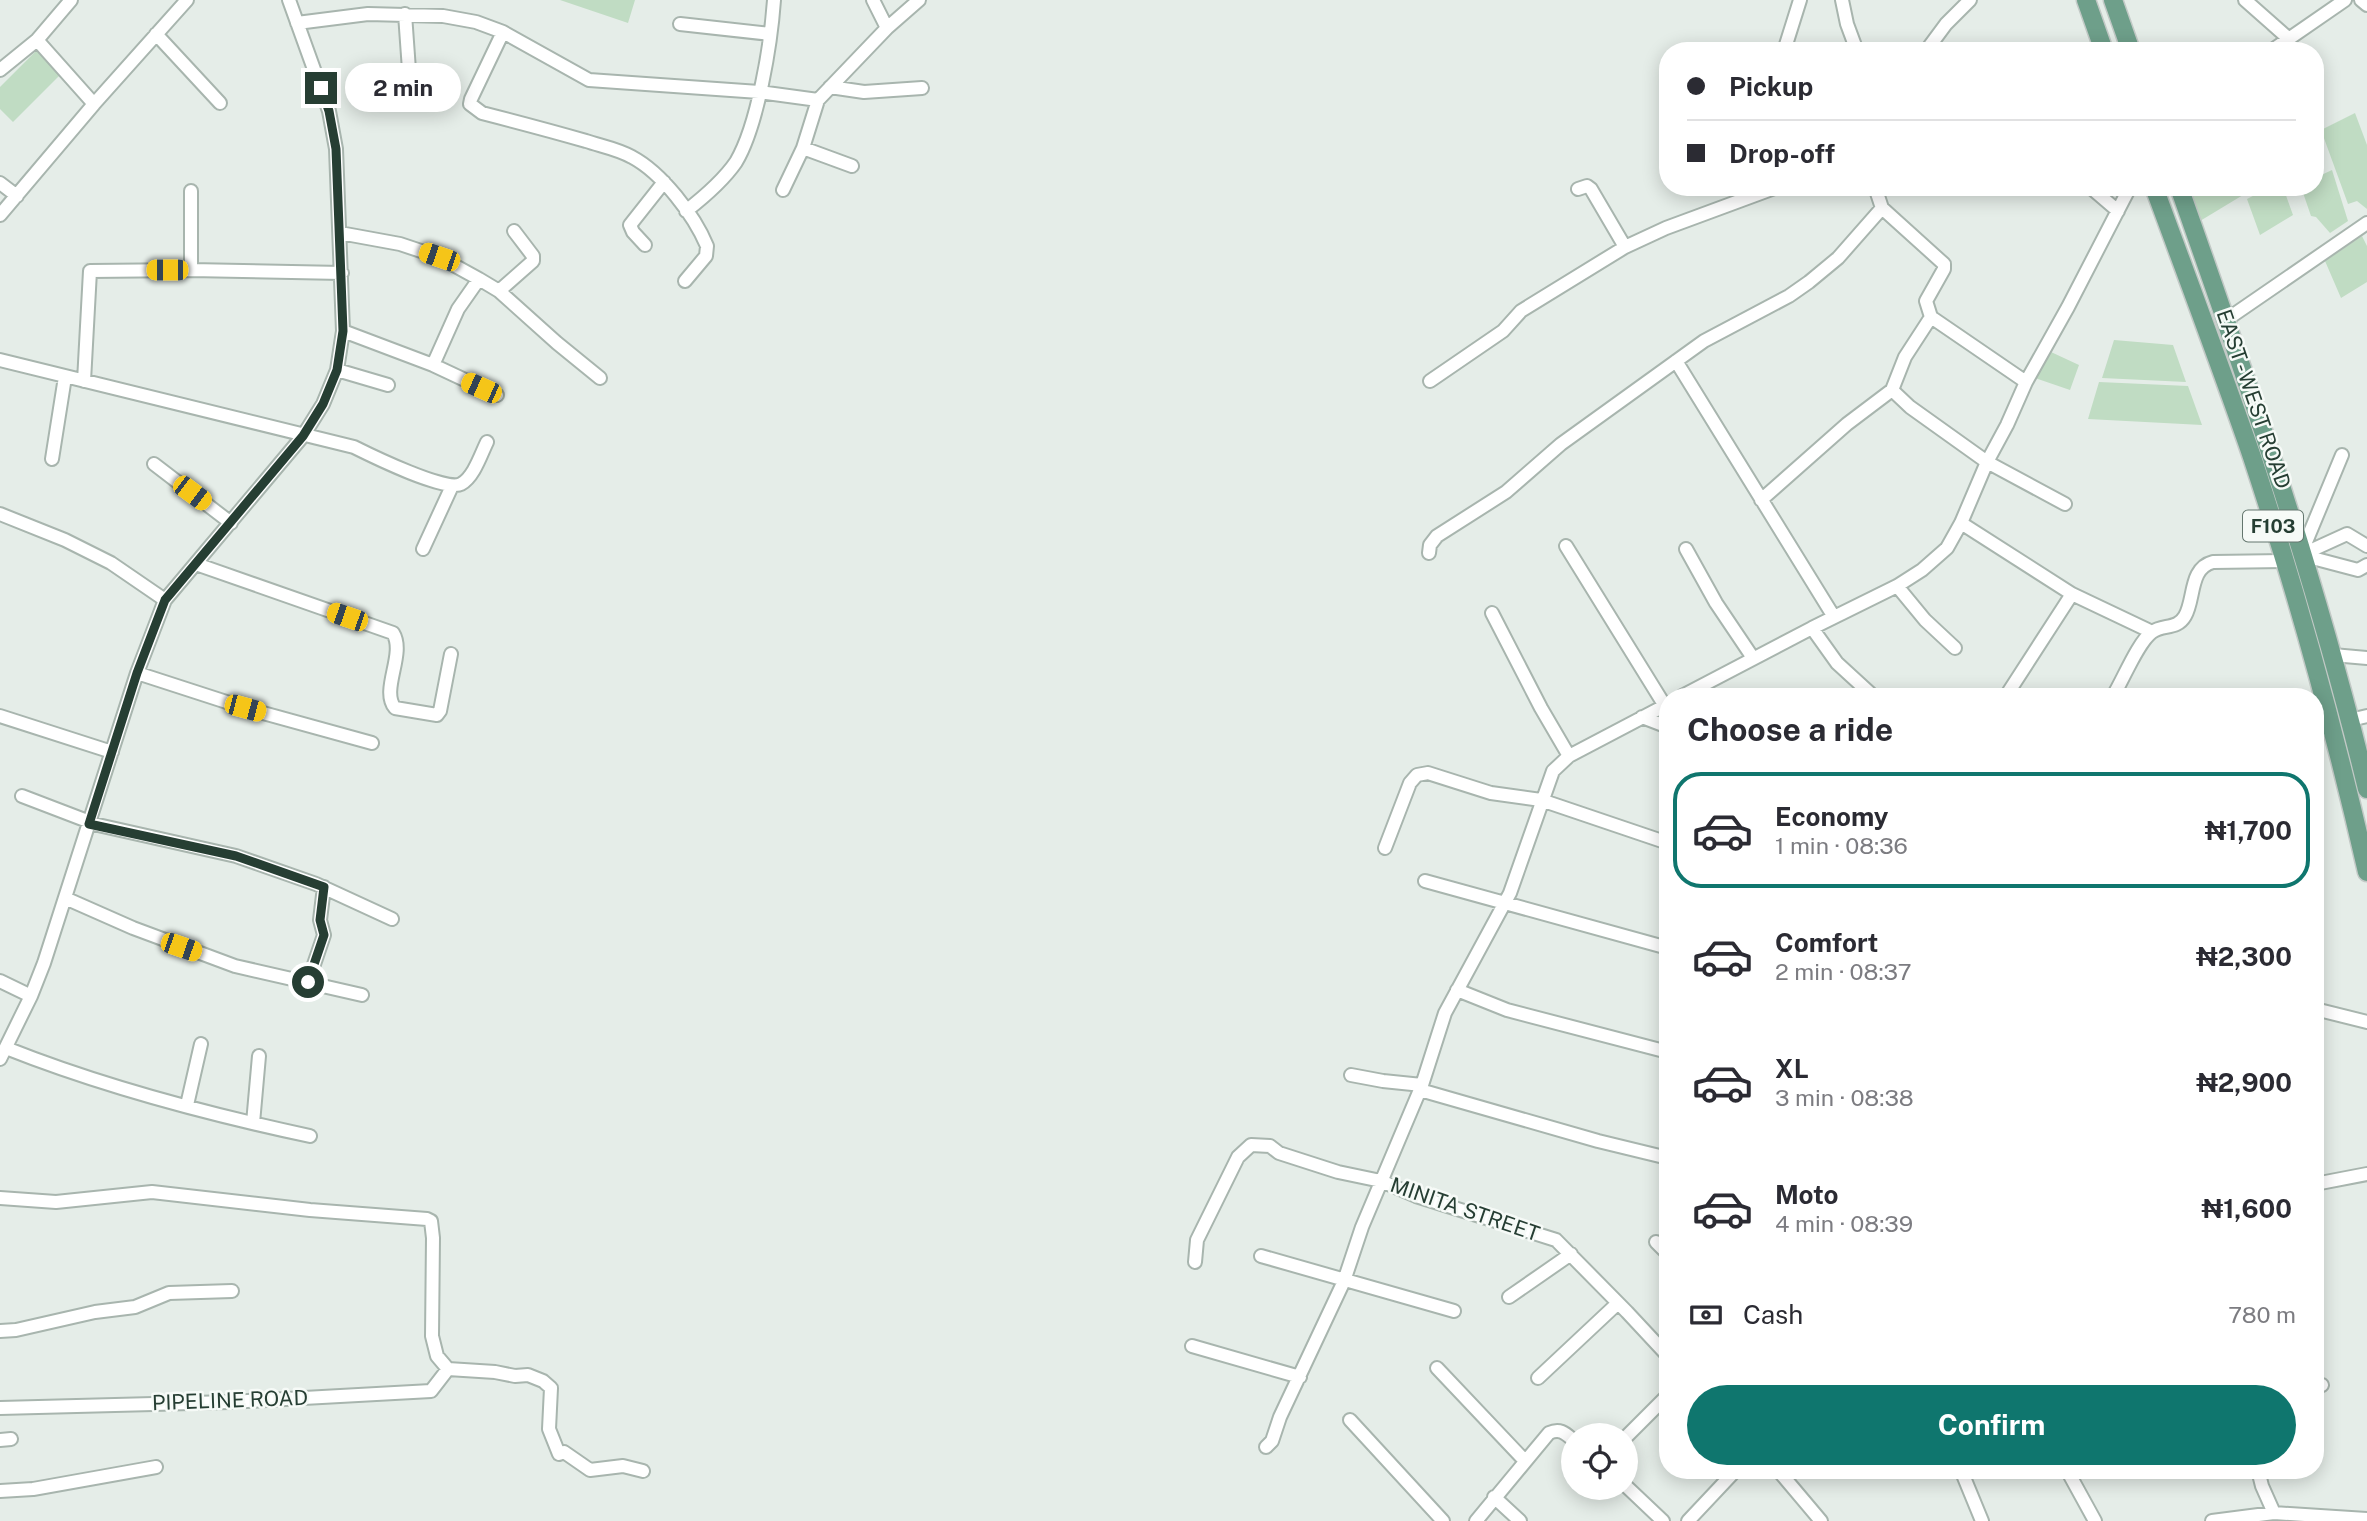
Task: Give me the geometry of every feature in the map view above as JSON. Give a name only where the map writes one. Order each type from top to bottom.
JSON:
[{"type":"main road","points":[[2086,0],[2101,42]]},
{"type":"main road","points":[[2113,0],[2128,42]]},
{"type":"main road","name":"EAST - WEST ROAD","points":[[2157,196],[2252,459],[2312,653],[2317,688]]},
{"type":"main road","name":"EAST - WEST ROAD","points":[[2182,196],[2272,457],[2333,655],[2359,718],[2367,789]]},
{"type":"main road","name":"EAST - WEST ROAD","points":[[2324,732],[2367,872]]},
{"type":"street","points":[[0,70],[37,40],[71,0]]},
{"type":"street","points":[[0,215],[94,103],[187,0]]},
{"type":"street","points":[[289,0],[329,111],[336,149],[343,331],[337,370],[323,404],[303,436],[165,600],[137,673],[31,996],[3,1054],[253,1123],[310,1136]]},
{"type":"street","points":[[686,211],[719,182],[735,163],[748,137],[759,92],[774,0]]},
{"type":"street","points":[[873,0],[887,28]]},
{"type":"street","points":[[783,190],[803,148],[818,100],[887,28],[919,0]]},
{"type":"street","points":[[1787,42],[1800,0]]},
{"type":"street","points":[[1842,0],[1854,42]]},
{"type":"street","points":[[1933,42],[1970,0]]},
{"type":"street","points":[[2245,0],[2288,38]]},
{"type":"street","points":[[2283,42],[2345,0]]},
{"type":"street","points":[[2361,0],[2367,5]]},
{"type":"street","points":[[405,13],[410,85]]},
{"type":"street","points":[[297,23],[368,14],[443,16],[476,22],[503,32],[589,80],[759,92],[818,100]]},
{"type":"street","points":[[680,24],[770,34]]},
{"type":"street","points":[[503,32],[471,99],[473,109],[547,129],[632,157],[664,182],[708,246],[706,256],[685,281]]},
{"type":"street","points":[[156,34],[220,103]]},
{"type":"street","points":[[37,40],[94,103]]},
{"type":"street","points":[[830,87],[864,92],[922,88]]},
{"type":"street","points":[[803,148],[852,166]]},
{"type":"street","points":[[645,245],[632,232],[630,225],[664,182]]},
{"type":"street","points":[[0,183],[17,196]]},
{"type":"street","points":[[1578,189],[1587,186],[1591,189],[1625,247]]},
{"type":"street","points":[[191,191],[191,270]]},
{"type":"street","points":[[1430,381],[1503,331],[1521,311],[1625,247],[1666,228],[1753,196]]},
{"type":"street","points":[[1878,196],[1882,208],[1944,264],[1942,274],[1926,301],[1931,317],[2026,382]]},
{"type":"street","points":[[2100,196],[2118,211]]},
{"type":"street","points":[[1697,688],[1897,586],[1923,570],[1947,548],[2026,382],[2126,196]]},
{"type":"street","points":[[1429,553],[1430,545],[1437,536],[1506,492],[1561,444],[1704,341],[1789,296],[1809,282],[1864,232],[1882,208]]},
{"type":"street","points":[[2226,320],[2367,223]]},
{"type":"street","points":[[499,291],[533,261],[533,256],[514,230]]},
{"type":"street","points":[[340,233],[400,244],[439,257],[479,279],[499,291],[557,344],[600,378]]},
{"type":"street","points":[[84,381],[90,271],[342,273]]},
{"type":"street","points":[[433,365],[458,309],[479,279]]},
{"type":"street","points":[[1762,500],[1847,424],[1892,390],[1905,357],[1931,317]]},
{"type":"street","points":[[343,331],[433,365],[497,396]]},
{"type":"street","points":[[0,360],[354,447],[407,471],[452,486],[465,481],[487,442]]},
{"type":"street","points":[[1676,361],[1834,617]]},
{"type":"street","points":[[337,370],[388,385]]},
{"type":"street","points":[[52,459],[65,377]]},
{"type":"street","points":[[1892,390],[1910,407],[1987,462],[2065,504]]},
{"type":"street","points":[[2301,555],[2342,456]]},
{"type":"street","points":[[154,464],[231,523]]},
{"type":"street","points":[[423,549],[452,486]]},
{"type":"street","points":[[0,514],[65,540],[111,563],[165,600]]},
{"type":"street","points":[[1961,523],[2072,594],[2152,632]]},
{"type":"street","points":[[2301,555],[2347,534],[2367,547]]},
{"type":"street","points":[[1566,546],[1659,694]]},
{"type":"street","points":[[1686,549],[1716,603],[1753,658]]},
{"type":"street","points":[[2301,555],[2358,570],[2367,565]]},
{"type":"street","points":[[2117,688],[2144,640],[2160,628],[2181,622],[2187,615],[2198,572],[2204,564],[2284,561]]},
{"type":"street","points":[[196,564],[393,633],[397,645],[390,700],[395,708],[437,715],[451,654]]},
{"type":"street","points":[[1897,586],[1925,620],[1955,648]]},
{"type":"street","points":[[2011,688],[2072,594]]},
{"type":"street","points":[[1492,613],[1569,756]]},
{"type":"street","points":[[1812,628],[1837,663],[1864,688]]},
{"type":"street","points":[[2333,655],[2367,658]]},
{"type":"street","points":[[137,673],[245,708],[372,743]]},
{"type":"street","points":[[1266,1447],[1272,1441],[1280,1417],[1343,1281],[1362,1227],[1421,1087],[1445,1013],[1510,893],[1553,771],[1569,756],[1659,708]]},
{"type":"street","points":[[0,716],[112,752]]},
{"type":"street","points":[[1642,717],[1659,724]]},
{"type":"street","points":[[1385,848],[1410,783],[1417,775],[1428,773],[1491,793],[1541,800],[1659,840]]},
{"type":"street","points":[[22,796],[89,823],[236,856],[324,887],[392,919]]},
{"type":"street","points":[[1425,881],[1659,946]]},
{"type":"street","points":[[308,982],[324,935],[320,920],[324,887]]},
{"type":"street","points":[[65,898],[133,929],[235,966],[362,995]]},
{"type":"street","points":[[0,981],[31,996]]},
{"type":"street","points":[[1457,990],[1507,1010],[1659,1050]]},
{"type":"street","points":[[2324,1011],[2367,1022]]},
{"type":"street","points":[[187,1105],[201,1044]]},
{"type":"street","points":[[253,1123],[259,1056]]},
{"type":"street","points":[[1351,1075],[1421,1087],[1598,1141],[1659,1156]]},
{"type":"street","name":"MINITA STREET","points":[[1195,1262],[1197,1240],[1238,1157],[1251,1145],[1270,1146],[1279,1153],[1381,1181],[1416,1196],[1556,1240],[1659,1346]]},
{"type":"street","points":[[2324,1182],[2367,1174]]},
{"type":"street","points":[[0,1198],[56,1202],[152,1192],[310,1210],[427,1219],[432,1226],[433,1238],[432,1336],[437,1356],[448,1369],[515,1376],[528,1374],[543,1381],[551,1388],[549,1429],[559,1454],[564,1452],[590,1470],[623,1466],[643,1471]]},
{"type":"street","points":[[1509,1297],[1571,1254]]},
{"type":"street","points":[[1261,1256],[1454,1311]]},
{"type":"street","points":[[0,1331],[16,1330],[94,1312],[135,1307],[169,1293],[232,1290]]},
{"type":"street","points":[[1538,1378],[1618,1303]]},
{"type":"street","points":[[1192,1346],[1300,1377]]},
{"type":"street","points":[[1437,1368],[1525,1461]]},
{"type":"street","name":"PIPELINE ROAD","points":[[0,1408],[230,1402],[431,1391],[448,1369]]},
{"type":"street","points":[[1638,1425],[1659,1404]]},
{"type":"street","points":[[1350,1420],[1443,1521]]},
{"type":"street","points":[[1476,1521],[1549,1433],[1561,1431]]},
{"type":"street","points":[[0,1491],[33,1489],[156,1467]]},
{"type":"street","points":[[1688,1521],[1728,1479]]},
{"type":"street","points":[[1786,1479],[1821,1521]]},
{"type":"street","points":[[1965,1479],[1982,1521]]},
{"type":"street","points":[[2072,1479],[2095,1521]]},
{"type":"street","points":[[2260,1479],[2274,1513]]},
{"type":"street","points":[[1494,1497],[1520,1521]]},
{"type":"street","points":[[1638,1497],[1663,1521]]},
{"type":"street","points":[[2212,1521],[2274,1513],[2367,1520]]},
{"type":"green space","points":[[560,0],[635,0],[628,23]]},
{"type":"green space","points":[[39,48],[63,72],[13,122],[0,109],[0,87]]},
{"type":"green space","points":[[2355,113],[2367,145],[2367,209],[2357,201],[2348,204],[2324,138],[2324,128]]},
{"type":"green space","points":[[2332,170],[2348,221],[2330,233],[2316,217],[2311,216],[2304,196],[2324,196],[2324,174]]},
{"type":"green space","points":[[2190,196],[2241,196],[2200,221]]},
{"type":"green space","points":[[2253,196],[2286,196],[2293,215],[2260,235],[2247,199]]},
{"type":"green space","points":[[2362,236],[2367,246],[2367,282],[2341,298],[2325,261]]},
{"type":"green space","points":[[2114,340],[2173,345],[2186,382],[2102,378]]},
{"type":"green space","points":[[2051,352],[2079,365],[2070,390],[2035,378]]},
{"type":"green space","points":[[2099,382],[2188,386],[2202,425],[2088,419]]},
{"type":"route","points":[[308,982],[324,935],[320,920],[324,887],[236,856],[89,824],[137,673],[165,600],[303,436],[323,404],[337,370],[343,331],[336,149],[329,111],[321,88]]}]
